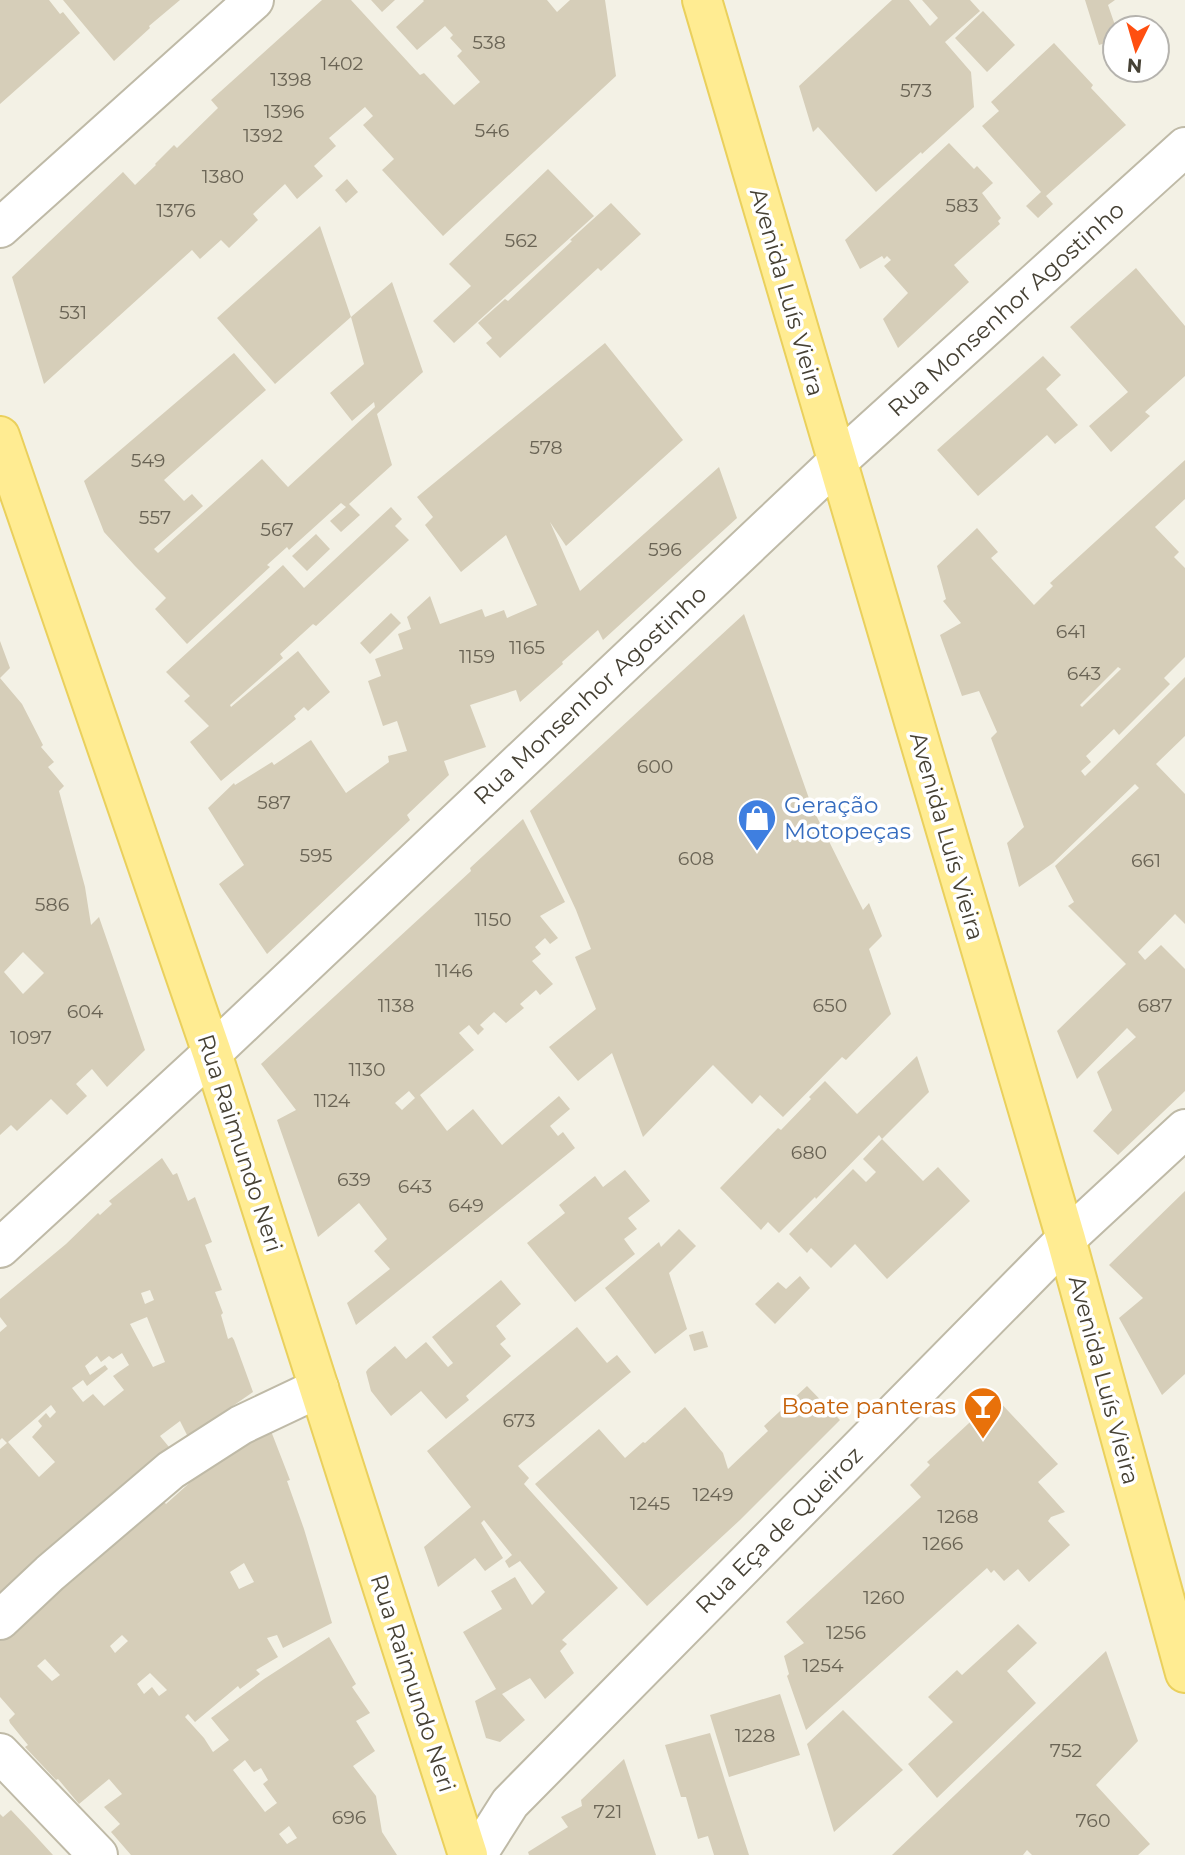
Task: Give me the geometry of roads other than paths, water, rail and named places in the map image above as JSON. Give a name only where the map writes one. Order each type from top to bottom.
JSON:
[{"type":"main road","name":"Avenida Luís Vieira","points":[[702,0],[1066,1239],[1185,1673]]},
{"type":"main road","name":"Rua Raimundo Neri","points":[[0,436],[212,1053],[468,1855]]},
{"type":"street","points":[[0,228],[254,0]]},
{"type":"street","name":"Rua Monsenhor Agostinho","points":[[0,1248],[212,1053],[836,462],[1185,147]]},
{"type":"street","name":"Rua Eça de Queiroz","points":[[477,1855],[510,1802],[1066,1239],[1185,1129]]},
{"type":"street","points":[[0,1620],[50,1573],[171,1470],[241,1425],[319,1388]]},
{"type":"street","points":[[0,1753],[98,1855]]},
{"type":"place","name":"Geração Motopeças","points":[[757,852]]},
{"type":"place","name":"Boate panteras","points":[[983,1440]]}]
